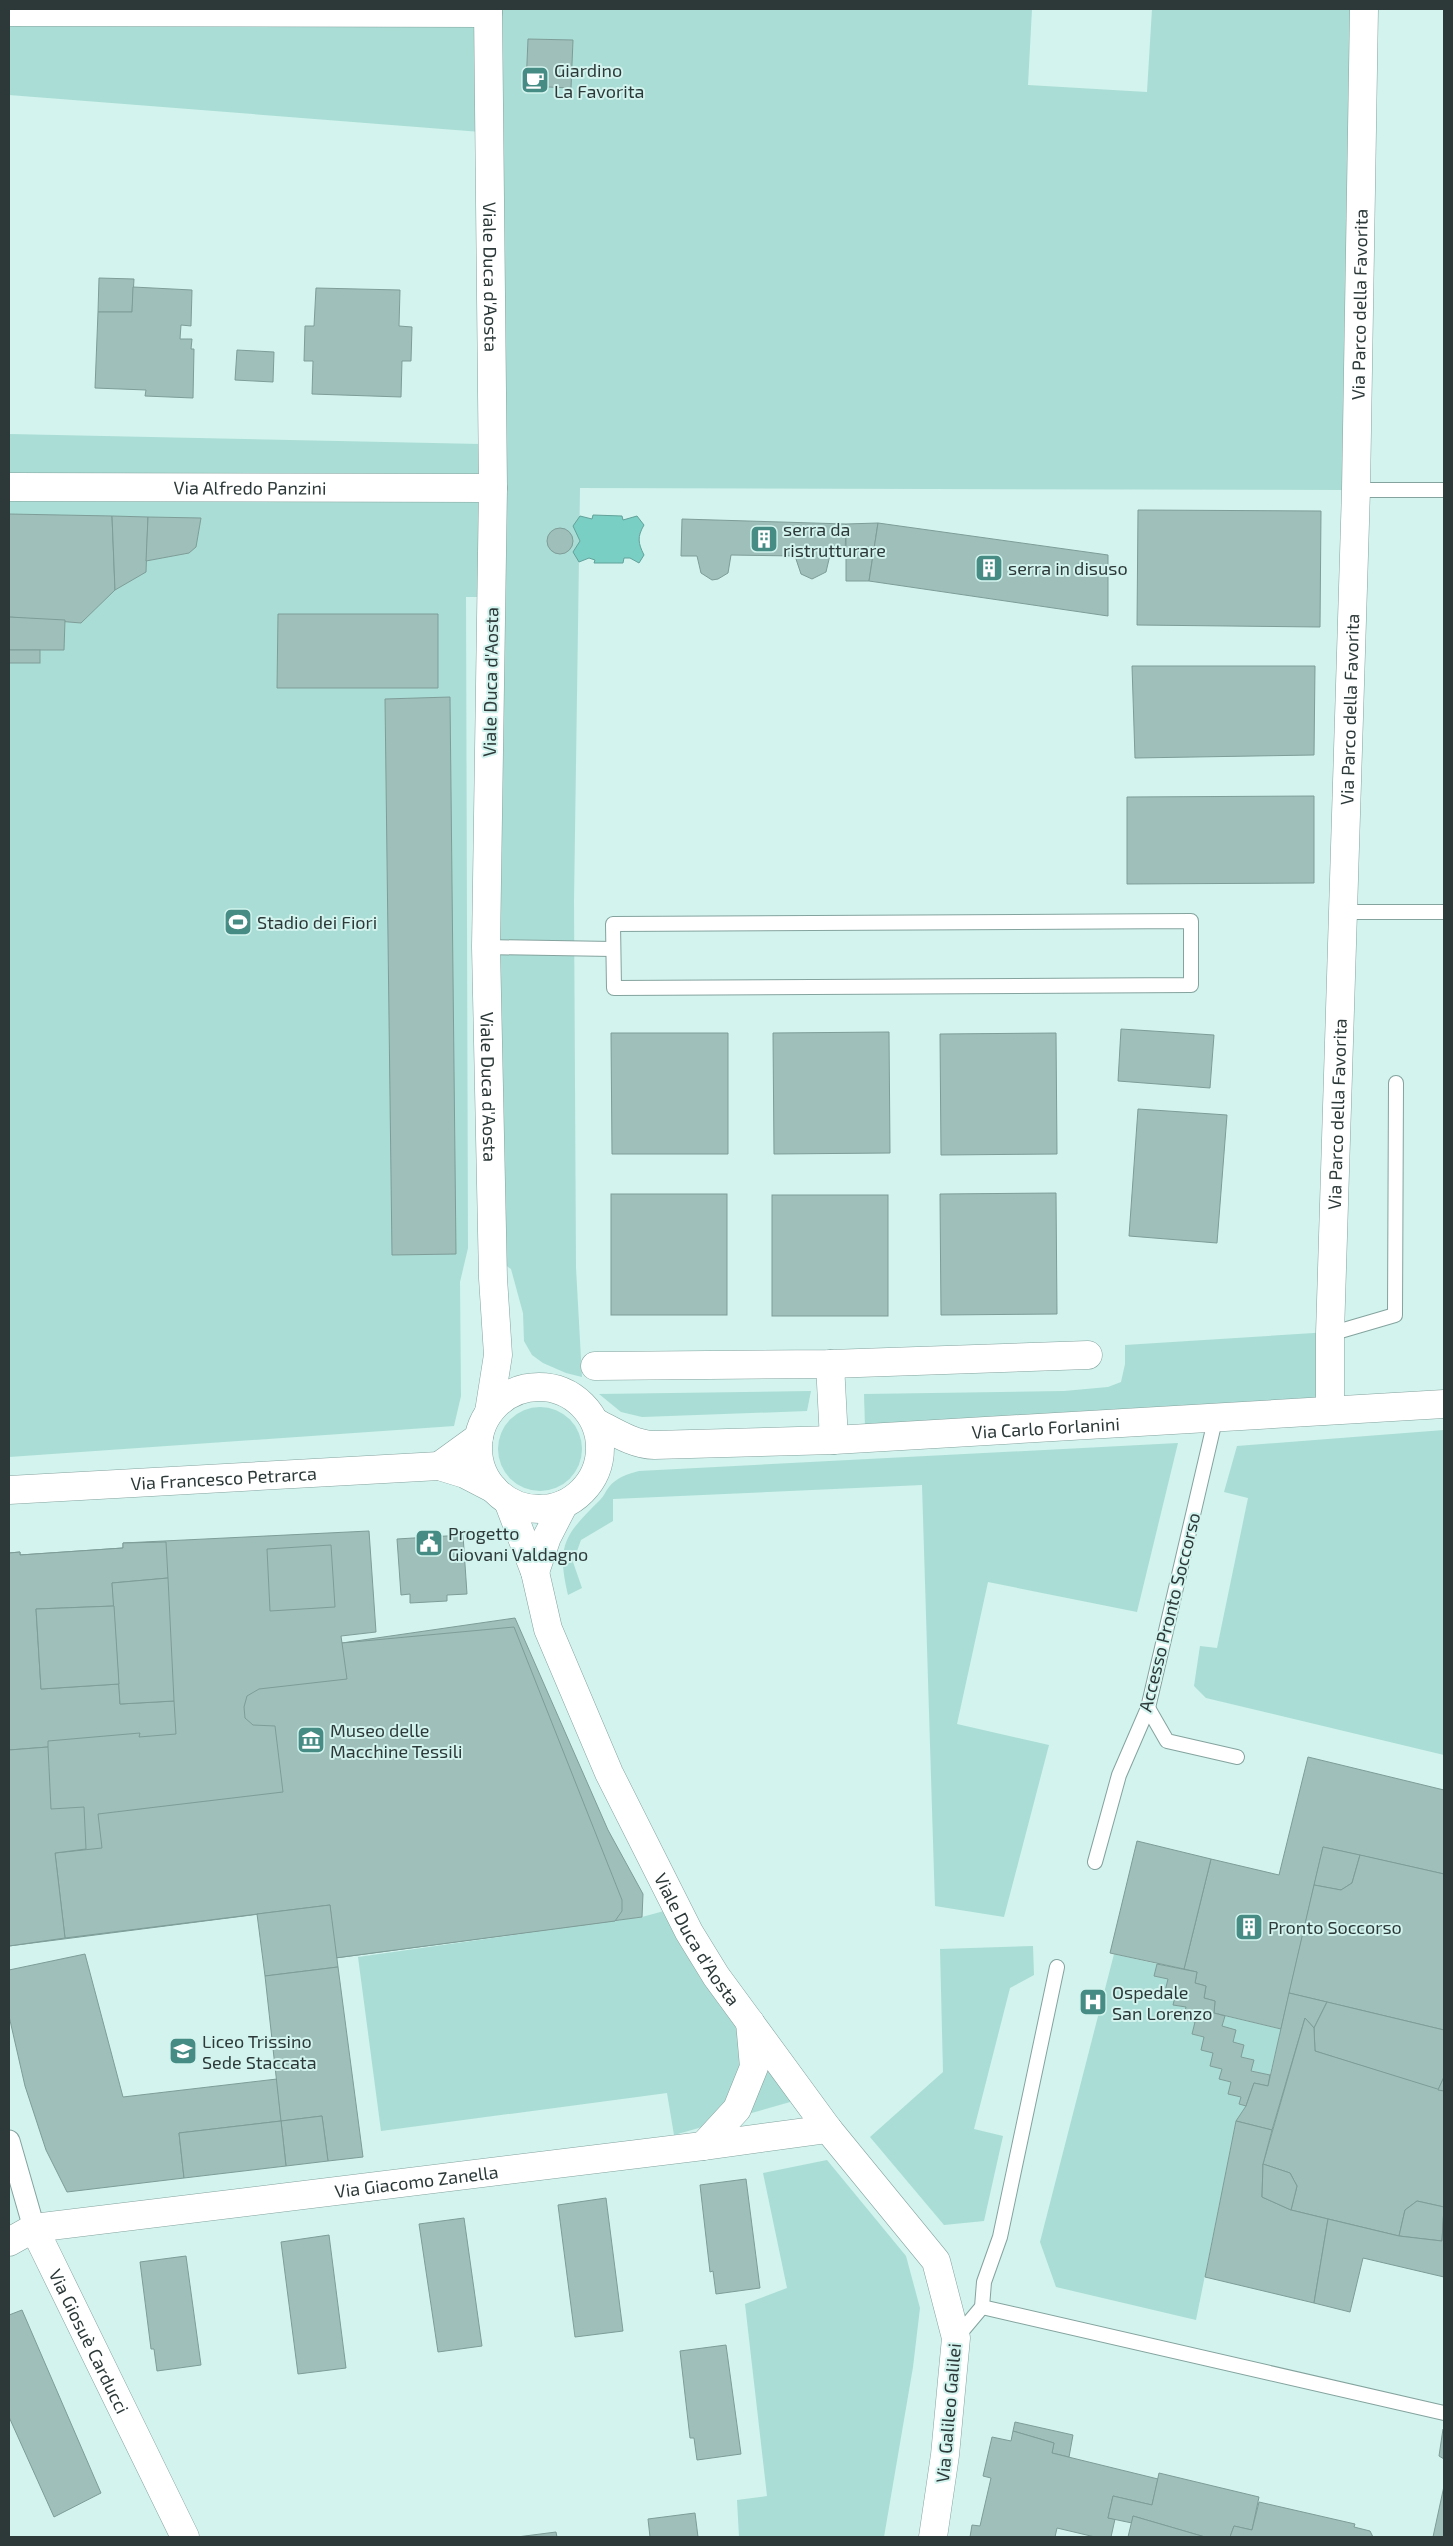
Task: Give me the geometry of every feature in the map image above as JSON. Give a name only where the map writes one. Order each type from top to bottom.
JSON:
[{"type":"street","name":"Via Parco della Favorita","points":[[1330,1410],[1330,1334],[1356,490],[1364,9]]},
{"type":"street","points":[[9,12],[488,11]]},
{"type":"street","name":"Viale Duca d'Aosta","points":[[488,11],[493,488],[486,947],[493,1278],[498,1355],[490,1412]]},
{"type":"street","name":"Via Alfredo Panzini","points":[[9,487],[493,488]]},
{"type":"street","points":[[498,1355],[518,1374],[539,1387]]},
{"type":"street","points":[[595,1366],[830,1364],[1088,1355]]},
{"type":"street","points":[[830,1364],[834,1440]]},
{"type":"street","points":[[439,1466],[465,1474],[501,1495],[526,1508],[545,1509],[564,1504],[579,1495],[590,1482],[598,1466],[601,1451],[595,1422],[585,1408],[572,1396],[556,1389],[524,1388],[499,1402],[490,1412],[479,1437],[479,1456],[484,1473],[501,1495]]},
{"type":"street","name":"Via Carlo Forlanini","points":[[648,1445],[834,1440],[1444,1404]]},
{"type":"street","points":[[595,1422],[648,1445]]},
{"type":"street","points":[[439,1466],[479,1437]]},
{"type":"street","points":[[598,1466],[648,1445]]},
{"type":"street","name":"Via Francesco Petrarca","points":[[9,1490],[439,1466]]},
{"type":"street","name":"Viale Duca d'Aosta","points":[[501,1495],[536,1572],[548,1629],[609,1773],[689,1932],[716,1976],[828,2129],[936,2261]]},
{"type":"street","points":[[536,1572],[547,1537],[564,1504]]},
{"type":"street","points":[[703,2146],[737,2109],[754,2067],[750,2022]]},
{"type":"street","name":"Via Giacomo Zanella","points":[[9,2242],[34,2228],[828,2129]]},
{"type":"street","name":"Via Giosuè Carducci","points":[[9,2141],[34,2228],[185,2537]]},
{"type":"street","name":"Via Galileo Galilei","points":[[933,2537],[945,2455],[956,2338],[936,2261]]},
{"type":"lane","points":[[1356,490],[1444,490]]},
{"type":"lane","points":[[1344,912],[1444,912]]},
{"type":"lane","points":[[1191,921],[1191,985],[614,988],[614,948],[613,924],[1191,921]]},
{"type":"lane","points":[[486,947],[614,948]]},
{"type":"lane","points":[[1330,1334],[1395,1315],[1396,1084]]},
{"type":"lane","name":"Accesso Pronto Soccorso","points":[[1095,1862],[1119,1775],[1148,1708],[1216,1416]]},
{"type":"lane","points":[[1148,1708],[1167,1741],[1237,1757]]},
{"type":"lane","points":[[956,2338],[982,2307],[984,2282],[1000,2237],[1057,1967]]},
{"type":"lane","points":[[982,2307],[1444,2413]]},
{"type":"green space","points":[[9,9],[1032,9],[1028,85],[1147,92],[1152,9],[1350,9],[1348,490],[580,488],[574,901],[576,1268],[582,1377],[566,1373],[543,1363],[532,1355],[524,1341],[523,1313],[511,1269],[480,1248],[477,597],[466,597],[468,1248],[460,1282],[461,1396],[454,1426],[9,1457],[9,434],[480,444],[481,132],[9,95]]},
{"type":"green space","points":[[1330,1332],[1328,1404],[865,1427],[864,1394],[1064,1391],[1108,1387],[1121,1382],[1125,1364],[1125,1345]]},
{"type":"green space","points":[[811,1391],[807,1411],[642,1417],[621,1412],[599,1394]]},
{"type":"green space","points":[[532,1407],[548,1407],[564,1414],[575,1425],[582,1441],[579,1465],[570,1479],[564,1484],[548,1491],[532,1491],[516,1484],[505,1473],[498,1457],[498,1441],[505,1425],[516,1414]]},
{"type":"green space","points":[[1444,1430],[1444,1755],[1206,1698],[1194,1686],[1200,1646],[1217,1648],[1248,1498],[1224,1492],[1237,1446]]},
{"type":"green space","points":[[1178,1443],[1137,1612],[988,1582],[957,1724],[1049,1745],[1004,1917],[935,1906],[922,1485],[613,1499],[613,1521],[581,1540],[573,1562],[582,1588],[568,1595],[564,1578],[564,1552],[571,1532],[615,1481],[639,1471]]},
{"type":"green space","points":[[686,1905],[797,2100],[674,2135],[667,2093],[381,2131],[358,1957],[642,1917]]},
{"type":"green space","points":[[1033,1946],[1034,1975],[1010,1988],[974,2129],[1003,2136],[984,2221],[944,2225],[870,2137],[943,2072],[940,1949]]},
{"type":"green space","points":[[1114,1954],[1157,1964],[1155,1976],[1168,1979],[1165,1990],[1176,1993],[1174,2004],[1186,2007],[1183,2019],[1195,2022],[1192,2034],[1204,2037],[1213,2053],[1210,2066],[1222,2069],[1220,2079],[1231,2082],[1241,2097],[1239,2104],[1246,2106],[1236,2121],[1196,2320],[1056,2287],[1040,2242]]},
{"type":"green space","points":[[1225,2016],[1281,2029],[1270,2075],[1251,2071],[1254,2060],[1241,2057],[1222,2026]]},
{"type":"green space","points":[[827,2160],[906,2256],[920,2308],[913,2367],[884,2537],[739,2537],[737,2500],[767,2496],[745,2304],[787,2288],[763,2173]]},
{"type":"water","points":[[593,515],[622,516],[623,520],[637,516],[644,525],[639,540],[644,555],[639,563],[630,558],[624,558],[623,563],[594,563],[595,560],[589,558],[579,562],[573,552],[580,541],[573,526],[580,516],[592,519]]},
{"type":"building","points":[[528,39],[573,40],[571,88],[526,86]]},
{"type":"building","points":[[99,278],[134,279],[132,312],[98,312]]},
{"type":"building","points":[[133,287],[192,290],[191,326],[181,325],[180,339],[192,339],[191,349],[194,349],[193,398],[145,396],[146,390],[95,388],[98,312],[132,312]]},
{"type":"building","points":[[316,288],[400,290],[399,326],[412,327],[411,361],[402,361],[401,397],[312,394],[313,361],[304,361],[305,326],[314,326]]},
{"type":"building","points":[[237,350],[274,352],[273,382],[235,380]]},
{"type":"building","points":[[1138,510],[1321,511],[1320,627],[1137,625]]},
{"type":"building","points":[[9,514],[112,516],[115,590],[81,623],[9,617]]},
{"type":"building","points":[[112,516],[148,517],[146,572],[115,590]]},
{"type":"building","points":[[148,517],[201,518],[196,547],[189,553],[146,561]]},
{"type":"building","name":"serra da ristrutturare","points":[[682,519],[846,524],[845,556],[830,555],[826,572],[812,579],[801,574],[795,556],[731,555],[728,573],[712,580],[701,573],[697,556],[681,556]]},
{"type":"building","points":[[878,523],[869,581],[846,581],[846,524]]},
{"type":"building","name":"serra in disuso","points":[[878,523],[1108,555],[1108,616],[869,581]]},
{"type":"building","points":[[560,528],[569,532],[573,541],[569,550],[560,554],[551,550],[547,541],[551,532]]},
{"type":"building","points":[[278,614],[438,614],[438,688],[277,688]]},
{"type":"building","points":[[9,617],[65,620],[64,650],[9,650]]},
{"type":"building","points":[[9,650],[40,650],[40,663],[9,663]]},
{"type":"building","points":[[1132,666],[1315,666],[1314,755],[1135,758]]},
{"type":"building","points":[[450,697],[456,1254],[392,1255],[385,699]]},
{"type":"building","points":[[1314,796],[1314,883],[1127,884],[1127,797]]},
{"type":"building","points":[[1121,1029],[1214,1035],[1210,1088],[1118,1081]]},
{"type":"building","points":[[889,1032],[890,1153],[774,1154],[773,1033]]},
{"type":"building","points":[[611,1033],[728,1033],[728,1154],[612,1154]]},
{"type":"building","points":[[1056,1033],[1057,1154],[941,1155],[940,1034]]},
{"type":"building","points":[[1138,1109],[1227,1115],[1217,1243],[1129,1236]]},
{"type":"building","points":[[1056,1193],[1057,1314],[941,1315],[940,1194]]},
{"type":"building","points":[[611,1194],[727,1194],[727,1315],[611,1315]]},
{"type":"building","points":[[772,1195],[888,1195],[888,1316],[772,1316]]},
{"type":"building","points":[[369,1531],[376,1632],[341,1636],[342,1643],[515,1618],[608,1830],[643,1894],[642,1917],[335,1958],[330,1905],[9,1946],[9,1553],[20,1552],[20,1555],[123,1548],[123,1543]]},
{"type":"building","points":[[463,1535],[467,1594],[447,1595],[447,1601],[410,1603],[410,1594],[401,1595],[397,1539]]},
{"type":"building","points":[[166,1542],[168,1578],[112,1583],[114,1606],[36,1609],[41,1689],[119,1684],[120,1704],[174,1701],[176,1734],[139,1737],[140,1733],[48,1741],[48,1747],[9,1750],[9,1553],[20,1552],[20,1555],[123,1548],[123,1543]]},
{"type":"building","points":[[331,1545],[335,1607],[270,1611],[267,1549]]},
{"type":"building","points":[[168,1578],[174,1701],[120,1704],[112,1583]]},
{"type":"building","points":[[114,1606],[119,1684],[41,1689],[36,1609]]},
{"type":"building","points":[[514,1627],[622,1900],[622,1911],[615,1921],[335,1958],[330,1905],[65,1938],[55,1853],[102,1848],[98,1814],[283,1792],[275,1726],[253,1725],[245,1718],[244,1707],[247,1696],[259,1689],[347,1679],[342,1643]]},
{"type":"building","points":[[48,1747],[51,1809],[84,1807],[86,1849],[55,1853],[65,1938],[9,1946],[9,1750]]},
{"type":"building","name":"Pronto Soccorso","points":[[1308,1757],[1444,1790],[1444,1874],[1323,1847],[1281,2029],[1214,2013],[1215,2001],[1204,1998],[1206,1986],[1195,1983],[1197,1972],[1184,1969],[1211,1859],[1279,1875]]},
{"type":"building","points":[[1137,1841],[1211,1859],[1184,1969],[1110,1953]]},
{"type":"building","points":[[1323,1847],[1360,1855],[1352,1883],[1341,1890],[1314,1885]]},
{"type":"building","points":[[1360,1855],[1444,1874],[1444,2030],[1289,1993],[1314,1885],[1341,1890],[1352,1883]]},
{"type":"building","points":[[330,1905],[338,1967],[265,1976],[257,1914]]},
{"type":"building","points":[[85,1954],[123,2097],[277,2079],[281,2121],[179,2133],[184,2178],[67,2192],[46,2150],[25,2086],[9,2016],[9,1970]]},
{"type":"building","points":[[1157,1964],[1197,1972],[1195,1983],[1206,1986],[1204,1998],[1215,2001],[1214,2013],[1225,2016],[1222,2026],[1236,2030],[1233,2042],[1244,2045],[1241,2057],[1254,2060],[1251,2071],[1270,2075],[1268,2086],[1254,2083],[1246,2106],[1239,2104],[1241,2097],[1228,2094],[1231,2082],[1219,2079],[1222,2069],[1210,2066],[1213,2053],[1201,2050],[1204,2037],[1192,2034],[1195,2022],[1183,2019],[1186,2007],[1173,2005],[1176,1993],[1165,1991],[1168,1979],[1154,1976]]},
{"type":"building","points":[[338,1967],[363,2157],[328,2161],[322,2116],[281,2121],[265,1976]]},
{"type":"building","points":[[1289,1993],[1327,2002],[1314,2028],[1305,2018],[1272,2130],[1236,2121],[1246,2106],[1254,2083],[1268,2086]]},
{"type":"building","points":[[1327,2002],[1444,2030],[1444,2077],[1438,2090],[1315,2051],[1314,2028]]},
{"type":"building","points":[[1305,2018],[1314,2028],[1315,2051],[1444,2091],[1444,2207],[1417,2201],[1405,2210],[1399,2236],[1291,2210],[1297,2186],[1290,2173],[1263,2164]]},
{"type":"building","points":[[1444,2077],[1444,2091],[1438,2090]]},
{"type":"building","points":[[322,2116],[328,2161],[286,2166],[281,2121]]},
{"type":"building","points":[[281,2121],[286,2166],[184,2178],[179,2133]]},
{"type":"building","points":[[1236,2121],[1272,2130],[1263,2164],[1262,2197],[1291,2210],[1328,2219],[1314,2303],[1205,2277]]},
{"type":"building","points":[[1263,2164],[1290,2173],[1297,2186],[1291,2210],[1262,2197]]},
{"type":"building","points":[[746,2179],[760,2288],[716,2294],[713,2271],[710,2272],[700,2185]]},
{"type":"building","points":[[606,2198],[623,2331],[575,2337],[558,2205]]},
{"type":"building","points":[[1417,2201],[1444,2207],[1442,2241],[1399,2236],[1405,2210]]},
{"type":"building","points":[[1444,2207],[1444,2277],[1363,2258],[1350,2312],[1314,2303],[1328,2219],[1399,2236],[1442,2241]]},
{"type":"building","points":[[464,2218],[482,2346],[438,2352],[419,2224]]},
{"type":"building","points":[[329,2235],[346,2368],[298,2374],[281,2242]]},
{"type":"building","points":[[186,2256],[201,2365],[157,2371],[154,2349],[151,2349],[140,2262]]},
{"type":"building","points":[[22,2310],[101,2493],[54,2517],[9,2417],[9,2315]]},
{"type":"building","points":[[726,2345],[741,2454],[697,2460],[694,2438],[690,2438],[680,2351]]},
{"type":"building","points":[[1015,2422],[1073,2435],[1069,2457],[1052,2453],[1054,2443],[1013,2431]]},
{"type":"building","points":[[1444,2430],[1444,2459],[1439,2456]]},
{"type":"building","points":[[1013,2431],[1054,2443],[1052,2453],[1158,2479],[1152,2505],[1113,2496],[1108,2518],[1115,2519],[1111,2537],[1095,2537],[1057,2528],[1055,2537],[970,2537],[972,2525],[980,2526],[991,2478],[983,2476],[992,2437],[1011,2441]]},
{"type":"building","points":[[1159,2473],[1259,2497],[1252,2530],[1234,2526],[1230,2537],[1205,2537],[1133,2516],[1132,2523],[1108,2518],[1113,2496],[1152,2505]]},
{"type":"building","points":[[1444,2486],[1444,2537],[1433,2537]]},
{"type":"building","points":[[1259,2502],[1355,2524],[1354,2527],[1370,2531],[1373,2537],[1230,2537],[1234,2526],[1252,2530]]},
{"type":"building","points":[[695,2513],[698,2537],[650,2537],[648,2519]]},
{"type":"building","points":[[1133,2516],[1205,2537],[1128,2537]]},
{"type":"building","points":[[556,2532],[557,2537],[517,2537]]},
{"type":"place","name":"Giardino La Favorita","points":[[535,80]]},
{"type":"place","name":"serra da ristrutturare","points":[[764,539]]},
{"type":"place","name":"serra in disuso","points":[[989,568]]},
{"type":"place","name":"Stadio dei Fiori","points":[[238,922]]},
{"type":"place","name":"Progetto Giovani Valdagno","points":[[429,1543]]},
{"type":"place","name":"Museo delle Macchine Tessili","points":[[311,1740]]},
{"type":"place","name":"Pronto Soccorso","points":[[1249,1927]]},
{"type":"place","name":"Ospedale San Lorenzo","points":[[1093,2002]]},
{"type":"place","name":"Liceo Trissino Sede Staccata","points":[[183,2051]]}]
